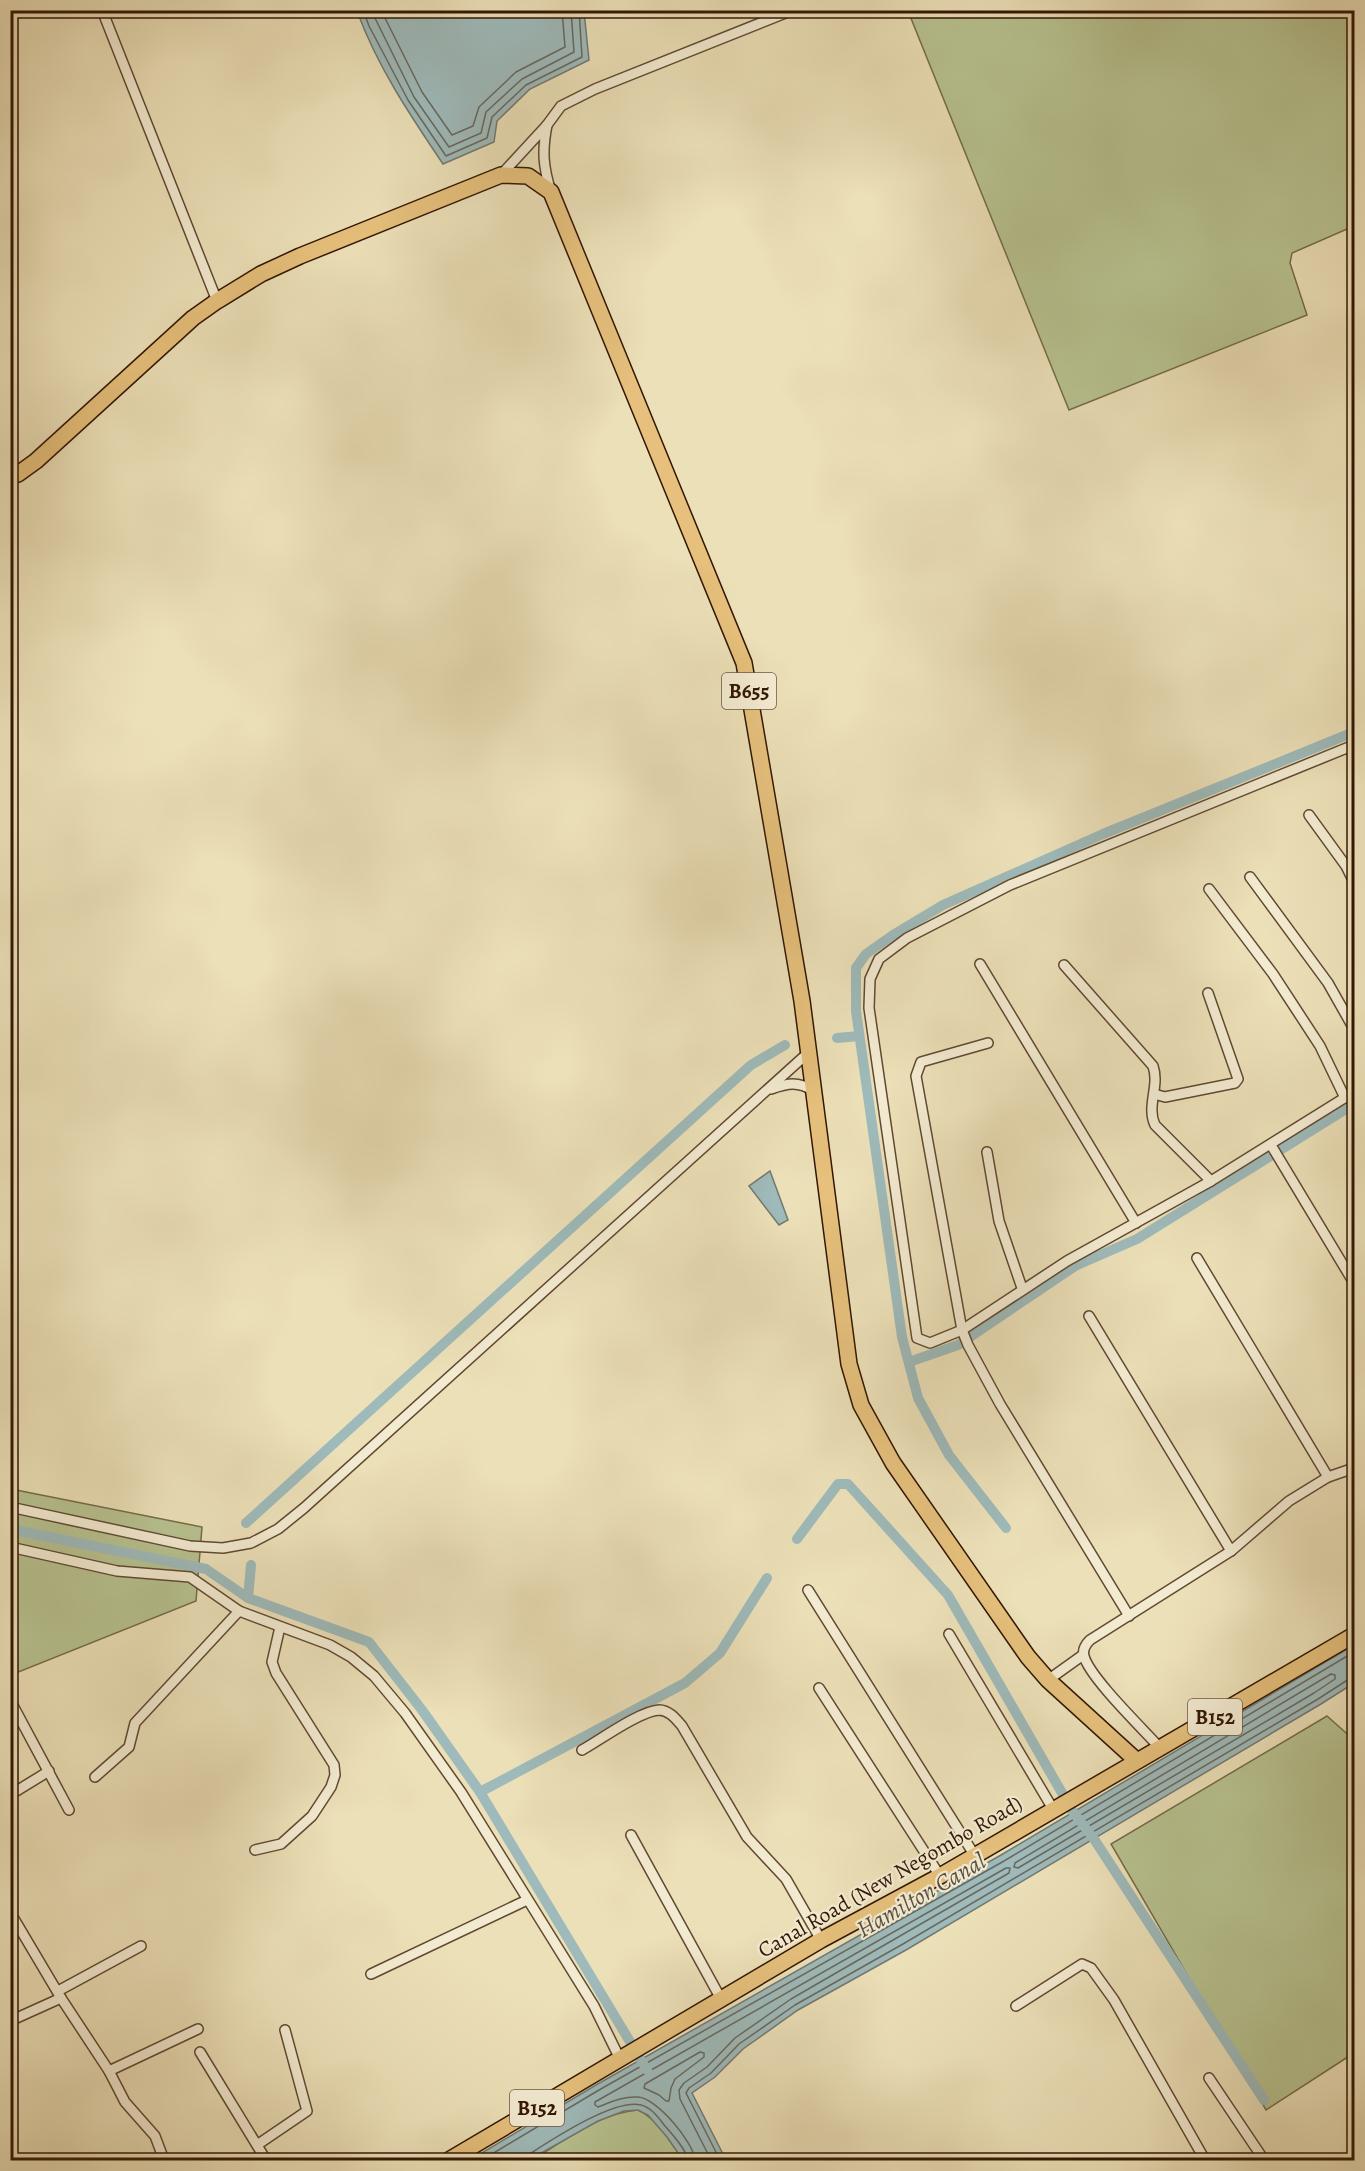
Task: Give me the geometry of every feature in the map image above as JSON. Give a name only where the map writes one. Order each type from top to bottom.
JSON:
[{"type":"main road","points":[[10,476],[18,474],[36,461],[193,318],[261,274],[501,175],[528,176],[551,192]]},
{"type":"main road","name":"B655","points":[[551,192],[744,663],[765,777],[809,1052],[849,1364],[861,1405],[893,1463],[1028,1657],[1048,1680],[1137,1761]]},
{"type":"main road","name":"Canal Road (New Negombo Road)","points":[[449,2160],[821,1940],[975,1856],[1354,1635]]},
{"type":"street","points":[[102,10],[217,301]]},
{"type":"street","points":[[501,175],[547,125],[561,106],[595,89],[793,10]]},
{"type":"street","points":[[547,125],[542,147],[544,167],[551,192]]},
{"type":"street","points":[[1354,745],[1010,885],[907,938],[879,959],[870,980],[869,1008],[917,1338],[930,1343],[963,1332],[1022,1288],[1272,1147],[1354,1092]]},
{"type":"street","points":[[1310,815],[1346,866],[1354,882]]},
{"type":"street","points":[[1250,877],[1328,983],[1354,1029]]},
{"type":"street","points":[[1209,889],[1279,983],[1320,1046],[1346,1098]]},
{"type":"street","points":[[980,964],[1136,1223]]},
{"type":"street","points":[[1064,965],[1153,1066],[1156,1077],[1151,1116],[1155,1125],[1211,1181]]},
{"type":"street","points":[[1154,1094],[1164,1097],[1235,1083],[1238,1079],[1208,993]]},
{"type":"street","points":[[988,1043],[921,1062],[916,1076],[963,1332],[968,1346],[1000,1404],[1129,1616]]},
{"type":"street","points":[[10,1507],[190,1546],[223,1548],[251,1543],[278,1529],[809,1052]]},
{"type":"street","points":[[766,1091],[789,1083],[805,1086],[814,1091]]},
{"type":"street","points":[[1272,1147],[1354,1283]]},
{"type":"street","points":[[987,1152],[999,1221],[1022,1288]]},
{"type":"street","points":[[1197,1258],[1328,1477]]},
{"type":"street","points":[[1089,1316],[1231,1551]]},
{"type":"street","points":[[1048,1680],[1083,1655],[1085,1646],[1090,1640],[1231,1551],[1289,1501],[1328,1477],[1354,1468]]},
{"type":"street","points":[[10,1547],[117,1571],[190,1576],[239,1611],[330,1645],[351,1657],[374,1676],[405,1713],[461,1792],[594,2006],[622,2057]]},
{"type":"street","points":[[808,1590],[975,1856]]},
{"type":"street","points":[[95,1777],[129,1748],[135,1723],[239,1611]]},
{"type":"street","points":[[255,1850],[280,1844],[312,1816],[331,1787],[335,1775],[334,1765],[276,1673],[272,1662],[280,1627]]},
{"type":"street","points":[[949,1634],[1055,1808]]},
{"type":"street","points":[[1083,1655],[1096,1677],[1161,1749]]},
{"type":"street","points":[[819,1688],[940,1876]]},
{"type":"street","points":[[10,1700],[69,1810]]},
{"type":"street","points":[[582,1750],[642,1715],[660,1710],[671,1714],[682,1726],[747,1837],[786,1879],[821,1940]]},
{"type":"street","points":[[10,1795],[49,1771]]},
{"type":"street","points":[[631,1835],[721,1999]]},
{"type":"street","points":[[371,1974],[527,1900]]},
{"type":"street","points":[[10,1912],[109,2071],[124,2102],[155,2136],[164,2160]]},
{"type":"street","points":[[10,2021],[141,1946]]},
{"type":"street","points":[[1016,2007],[1082,1964],[1091,1968],[1125,2018],[1205,2160]]},
{"type":"street","points":[[109,2071],[198,2029]]},
{"type":"street","points":[[257,2145],[307,2111],[285,2030]]},
{"type":"street","points":[[200,2052],[266,2160]]},
{"type":"street","points":[[1209,2078],[1264,2160]]},
{"type":"green space","points":[[908,11],[1354,11],[1354,226],[1292,253],[1290,263],[1307,315],[1069,410]]},
{"type":"green space","points":[[11,1489],[202,1527],[196,1601],[11,1675]]},
{"type":"green space","points":[[1327,1716],[1354,1740],[1354,2053],[1266,2110],[1111,1844]]},
{"type":"green space","points":[[638,2110],[658,2125],[683,2160],[532,2160],[596,2122],[609,2116]]},
{"type":"water","points":[[357,11],[584,11],[589,60],[530,89],[497,121],[494,142],[443,164],[384,71]]},
{"type":"water","points":[[770,1171],[788,1220],[779,1225],[749,1186]]},
{"type":"water","points":[[1354,1645],[1354,1683],[906,1950],[798,2010],[743,2049],[715,2077],[692,2093],[726,2160],[683,2160],[648,2115],[638,2110],[624,2111],[598,2121],[529,2160],[470,2160],[596,2085],[1001,1855]]},
{"type":"waterway","points":[[1006,1528],[949,1455],[918,1398],[902,1337],[856,1011],[856,968],[866,954],[943,905],[1103,834],[1354,732]]},
{"type":"waterway","points":[[837,1038],[859,1036]]},
{"type":"waterway","points":[[246,1523],[751,1065],[785,1045]]},
{"type":"waterway","points":[[909,1362],[958,1345],[1075,1266],[1137,1239],[1354,1104]]},
{"type":"waterway","points":[[797,1539],[838,1484],[848,1484],[948,1595],[1073,1812],[1094,1839],[1264,2100]]},
{"type":"waterway","points":[[10,1529],[206,1569],[248,1598],[369,1642],[422,1710],[480,1792],[647,2070]]},
{"type":"waterway","points":[[248,1598],[251,1565]]},
{"type":"waterway","points":[[480,1792],[685,1683],[720,1653],[767,1578]]},
{"type":"water label","name":"Hamilton Canal","points":[[921,1895]]}]
